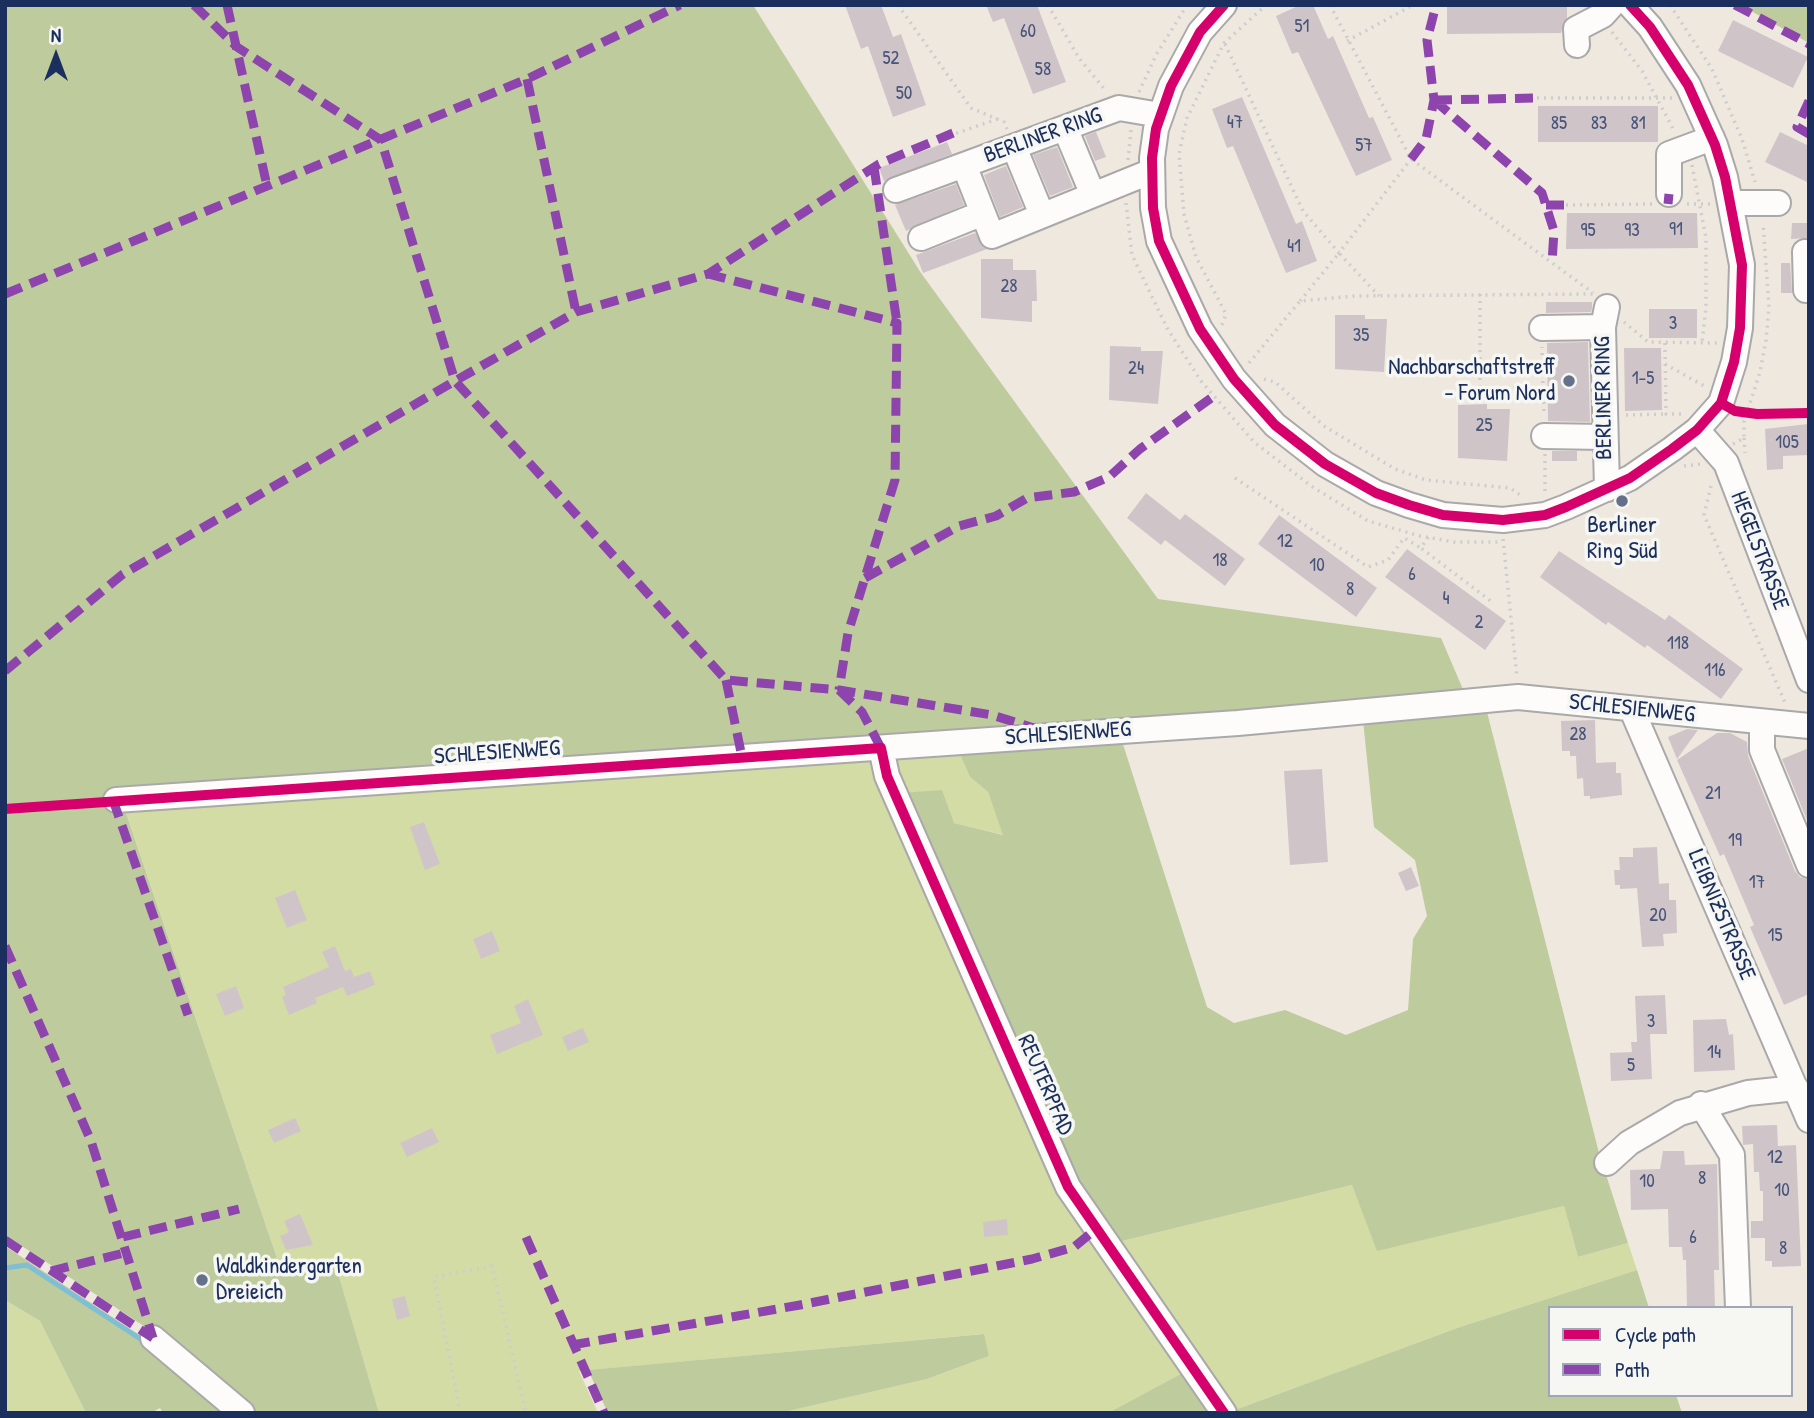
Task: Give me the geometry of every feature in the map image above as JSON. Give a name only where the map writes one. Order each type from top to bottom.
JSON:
[{"type":"street","name":"BERLINER RING","points":[[1160,115],[1119,108],[964,165],[992,236],[1093,195],[1139,170],[1160,115],[1199,32],[1224,5]]},
{"type":"street","points":[[1577,45],[1576,29],[1603,15],[1612,5]]},
{"type":"street","points":[[1630,5],[1650,27],[1695,98],[1712,138],[1733,204],[1742,265],[1737,343],[1713,411]]},
{"type":"street","points":[[1065,128],[1093,195]]},
{"type":"street","points":[[1668,194],[1669,155],[1712,138]]},
{"type":"street","points":[[1014,146],[1042,215]]},
{"type":"street","points":[[897,190],[964,165]]},
{"type":"street","name":"BERLINER RING","points":[[1139,170],[1153,208],[1163,251],[1200,329],[1246,371],[1275,425],[1325,464],[1376,492],[1443,514],[1503,520],[1545,515],[1630,478],[1713,411]]},
{"type":"street","points":[[1733,204],[1778,203]]},
{"type":"street","points":[[921,237],[983,213]]},
{"type":"street","points":[[1805,252],[1806,290]]},
{"type":"street","name":"BERLINER RING","points":[[1601,310],[1606,489]]},
{"type":"street","points":[[1542,328],[1601,310]]},
{"type":"street","name":"HEGELSTRASSE","points":[[1713,411],[1726,463],[1809,680]]},
{"type":"street","points":[[1544,436],[1604,427]]},
{"type":"street","name":"SCHLESIENWEG","points":[[116,800],[1238,723],[1518,697],[1801,726]]},
{"type":"street","name":"LEIBNIZSTRASSE","points":[[1632,710],[1809,1120]]},
{"type":"street","points":[[1762,723],[1762,750],[1809,865]]},
{"type":"street","name":"REUTERPFAD","points":[[881,748],[887,776],[1068,1188],[1223,1413]]},
{"type":"street","points":[[1607,1163],[1629,1143],[1660,1122],[1701,1104],[1748,1093],[1796,1088]]},
{"type":"street","points":[[1701,1104],[1732,1155],[1738,1306]]},
{"type":"street","points":[[153,1338],[242,1413]]},
{"type":"path","points":[[898,5],[971,108],[1004,122],[1014,146]]},
{"type":"path","points":[[1048,5],[1079,58],[1110,96]]},
{"type":"path","points":[[1139,170],[1135,110],[1142,83],[1187,5]]},
{"type":"path","points":[[1220,331],[1226,314],[1196,257],[1184,214],[1179,154],[1187,118],[1224,43],[1266,5]]},
{"type":"path","points":[[1330,5],[1411,159],[1601,310],[1648,342],[1737,343]]},
{"type":"path","points":[[1347,41],[1413,5]]},
{"type":"path","points":[[1224,43],[1303,211],[1379,296]]},
{"type":"path","points":[[1537,98],[1695,98]]},
{"type":"path","points":[[943,138],[997,119]]},
{"type":"path","points":[[1246,371],[1411,159]]},
{"type":"path","points":[[1480,294],[1480,387],[1543,388]]},
{"type":"path","points":[[1300,301],[1379,296],[1542,294],[1601,310]]},
{"type":"path","points":[[1542,294],[1545,515]]},
{"type":"path","points":[[1665,343],[1666,414]]},
{"type":"path","points":[[1241,356],[1246,371]]},
{"type":"path","points":[[1665,364],[1713,411]]},
{"type":"path","points":[[1262,378],[1275,383],[1324,426],[1395,469],[1437,482],[1510,488],[1525,498]]},
{"type":"path","points":[[1604,427],[1666,414],[1713,411],[1757,414]]},
{"type":"path","points":[[1680,466],[1710,463]]},
{"type":"path","points":[[1235,478],[1368,567],[1388,560],[1404,538],[1492,602]]},
{"type":"path","points":[[1711,481],[1712,489],[1704,514],[1801,726]]},
{"type":"path","points":[[1421,548],[1443,514]]},
{"type":"path","points":[[1503,520],[1518,697]]},
{"type":"path","points":[[460,1413],[434,1277],[492,1266],[526,1413]]},
{"type":"green space","points":[[5,5],[753,5],[921,273],[1158,599],[1441,638],[1468,701],[120,795],[283,1276],[336,1266],[379,1413],[248,1413],[156,1334],[5,1235]]},
{"type":"green space","points":[[1740,5],[1809,5],[1809,43]]},
{"type":"green space","points":[[1486,708],[1599,1153],[1628,1243],[1578,1257],[1564,1206],[1377,1251],[1352,1185],[1114,1243],[1073,1186],[901,793],[942,790],[954,823],[1003,835],[988,792],[970,777],[958,750],[1121,738],[1207,1007],[1234,1023],[1285,1010],[1346,1035],[1408,1010],[1413,939],[1427,916],[1415,860],[1374,827],[1363,720]]},
{"type":"green space","points":[[958,750],[970,777],[988,792],[1004,835],[954,823],[901,793],[893,773],[897,755]]},
{"type":"green space","points":[[872,754],[1067,1201],[1188,1370],[1108,1413],[780,1413],[927,1379],[989,1356],[983,1334],[579,1371],[598,1413],[379,1413],[336,1266],[283,1276],[123,803]]},
{"type":"green space","points":[[1352,1185],[1378,1250],[1564,1206],[1578,1257],[1628,1243],[1637,1270],[1460,1327],[1232,1411],[1114,1243]]},
{"type":"green space","points":[[5,1246],[150,1342],[232,1413],[163,1413],[160,1408],[151,1413],[86,1413],[40,1321],[5,1300]]},
{"type":"green space","points":[[1637,1270],[1648,1306],[1548,1306],[1548,1397],[1677,1397],[1682,1413],[1232,1411],[1460,1327]]},
{"type":"green space","points":[[5,1300],[40,1321],[86,1413],[5,1413]]},
{"type":"green space","points":[[984,1334],[989,1356],[927,1379],[780,1413],[608,1413],[588,1370]]},
{"type":"green space","points":[[1188,1370],[1217,1413],[1108,1413]]},
{"type":"building","points":[[845,5],[881,5],[893,37],[901,34],[926,105],[893,117],[868,46],[861,49]]},
{"type":"building","points":[[986,5],[1037,5],[1066,82],[1033,94],[1004,18],[993,22]]},
{"type":"building","points":[[1300,5],[1313,5],[1328,39],[1333,36],[1369,118],[1373,117],[1392,160],[1356,176],[1298,52],[1292,54],[1276,16]]},
{"type":"building","points":[[1447,5],[1567,5],[1567,18],[1561,33],[1447,34]]},
{"type":"building","points":[[1733,20],[1808,57],[1793,88],[1718,51]]},
{"type":"building","points":[[1242,97],[1296,224],[1302,221],[1317,261],[1286,273],[1233,146],[1227,148],[1212,109]]},
{"type":"building","points":[[1538,106],[1658,106],[1658,142],[1538,142]]},
{"type":"building","points":[[1096,132],[1106,157],[1095,161],[1085,136]]},
{"type":"building","points":[[1780,132],[1809,146],[1809,183],[1765,162]]},
{"type":"building","points":[[947,142],[952,154],[884,181],[879,168]]},
{"type":"building","points":[[1057,147],[1073,187],[1050,196],[1033,155]]},
{"type":"building","points":[[1006,166],[1023,207],[1000,217],[984,175]]},
{"type":"building","points":[[956,184],[964,205],[906,231],[895,205]]},
{"type":"building","points":[[1567,213],[1697,213],[1698,248],[1566,249]]},
{"type":"building","points":[[1792,223],[1809,223],[1809,238],[1791,239]]},
{"type":"building","points":[[975,233],[987,249],[923,273],[916,255]]},
{"type":"building","points":[[981,259],[1013,259],[1013,270],[1036,270],[1037,301],[1032,301],[1032,322],[981,318]]},
{"type":"building","points":[[1781,263],[1790,263],[1792,293],[1781,293]]},
{"type":"building","points":[[1546,302],[1592,302],[1592,308],[1591,312],[1546,313]]},
{"type":"building","points":[[1649,309],[1697,309],[1697,338],[1649,338]]},
{"type":"building","points":[[1335,315],[1365,315],[1365,319],[1387,319],[1384,372],[1335,369]]},
{"type":"building","name":"Nachbarschaftstreff - Forum Nord","points":[[1588,342],[1590,422],[1548,421],[1547,343]]},
{"type":"building","points":[[1110,346],[1163,351],[1158,404],[1109,400]]},
{"type":"building","points":[[1624,348],[1661,348],[1662,410],[1625,411]]},
{"type":"building","points":[[1487,404],[1487,409],[1510,409],[1507,461],[1458,458],[1458,405]]},
{"type":"building","points":[[1808,424],[1809,455],[1783,456],[1783,469],[1767,470],[1765,429]]},
{"type":"building","points":[[1552,451],[1577,451],[1577,461],[1552,461]]},
{"type":"building","points":[[1146,493],[1180,520],[1185,514],[1245,559],[1225,586],[1165,540],[1161,545],[1127,518]]},
{"type":"building","points":[[1279,515],[1377,588],[1356,617],[1258,544]]},
{"type":"building","points":[[1407,549],[1506,621],[1485,650],[1385,577]]},
{"type":"building","points":[[1559,551],[1665,620],[1669,615],[1743,669],[1721,699],[1647,645],[1645,648],[1608,622],[1606,625],[1540,577]]},
{"type":"building","points":[[1595,720],[1596,763],[1616,762],[1616,773],[1621,773],[1622,795],[1590,799],[1590,796],[1584,796],[1583,778],[1577,779],[1576,756],[1570,756],[1570,751],[1562,751],[1561,721]]},
{"type":"building","points":[[1687,729],[1698,730],[1677,759],[1668,737]]},
{"type":"building","points":[[1717,733],[1730,733],[1747,742],[1748,756],[1795,871],[1800,877],[1809,880],[1809,994],[1784,1005],[1750,927],[1754,925],[1724,854],[1720,856],[1677,760]]},
{"type":"building","points":[[1809,748],[1809,825],[1782,759]]},
{"type":"building","points":[[1322,769],[1328,862],[1290,865],[1284,771]]},
{"type":"building","points":[[424,822],[440,864],[425,870],[410,827]]},
{"type":"building","points":[[1657,847],[1659,884],[1669,883],[1669,900],[1676,900],[1677,933],[1663,934],[1664,946],[1642,947],[1637,888],[1620,889],[1620,885],[1615,885],[1614,870],[1620,870],[1619,857],[1633,857],[1633,848]]},
{"type":"building","points":[[1411,867],[1419,886],[1406,891],[1398,873]]},
{"type":"building","points":[[295,890],[307,920],[287,928],[275,898]]},
{"type":"building","points":[[492,931],[500,951],[481,959],[473,939]]},
{"type":"building","points":[[335,946],[345,971],[351,969],[354,977],[370,971],[375,985],[347,996],[343,987],[315,998],[317,1003],[289,1015],[282,997],[286,995],[283,987],[329,967],[322,952]]},
{"type":"building","points":[[236,986],[244,1008],[225,1016],[216,994]]},
{"type":"building","points":[[1665,995],[1667,1034],[1650,1034],[1652,1079],[1611,1081],[1610,1053],[1632,1052],[1631,1042],[1637,1042],[1635,996]]},
{"type":"building","points":[[528,999],[543,1035],[497,1054],[490,1035],[521,1023],[514,1006]]},
{"type":"building","points":[[1726,1019],[1729,1035],[1733,1034],[1735,1070],[1694,1072],[1693,1020]]},
{"type":"building","points":[[583,1028],[589,1042],[568,1051],[562,1037]]},
{"type":"building","points":[[295,1118],[301,1131],[274,1143],[268,1130]]},
{"type":"building","points":[[1777,1125],[1778,1146],[1796,1145],[1801,1266],[1772,1267],[1772,1261],[1765,1261],[1765,1238],[1751,1238],[1751,1221],[1763,1221],[1763,1191],[1760,1191],[1759,1172],[1754,1172],[1753,1144],[1743,1145],[1742,1126]]},
{"type":"building","points":[[432,1128],[439,1142],[407,1157],[400,1143]]},
{"type":"building","points":[[1663,1151],[1684,1151],[1685,1165],[1717,1164],[1719,1270],[1714,1270],[1715,1306],[1687,1306],[1686,1260],[1683,1260],[1682,1247],[1669,1247],[1668,1209],[1631,1210],[1630,1170],[1660,1169]]},
{"type":"building","points":[[300,1214],[313,1245],[286,1250],[280,1236],[289,1232],[284,1221]]},
{"type":"building","points":[[1007,1219],[1008,1235],[984,1237],[983,1222]]},
{"type":"building","points":[[405,1296],[410,1316],[397,1320],[392,1299]]},
{"type":"waterway","points":[[5,1268],[27,1265],[145,1342]]},
{"type":"marked path","points":[[194,5],[237,47],[381,140],[455,381],[726,680],[839,690],[992,715],[1034,728],[1045,736]]},
{"type":"marked path","points":[[227,5],[267,186]]},
{"type":"marked path","points":[[5,294],[527,79],[680,5]]},
{"type":"marked path","points":[[1411,159],[1426,139],[1434,100],[1427,40],[1436,5]]},
{"type":"marked path","points":[[1735,5],[1809,44]]},
{"type":"marked path","points":[[527,79],[576,312]]},
{"type":"marked path","points":[[1434,100],[1537,98]]},
{"type":"marked path","points":[[1434,100],[1542,193],[1554,231],[1552,263]]},
{"type":"marked path","points":[[1809,101],[1797,127],[1809,134]]},
{"type":"marked path","points":[[5,671],[123,574],[576,312],[708,274],[879,164],[953,133]]},
{"type":"marked path","points":[[874,167],[897,323]]},
{"type":"marked path","points":[[1668,204],[1669,194]]},
{"type":"marked path","points":[[1546,205],[1566,205]]},
{"type":"marked path","points":[[708,274],[897,323],[895,480],[848,633],[839,690]]},
{"type":"marked path","points":[[865,578],[959,526],[996,516],[1027,498],[1074,492],[1109,477],[1140,449],[1214,396]]},
{"type":"marked path","points":[[726,680],[742,757]]},
{"type":"marked path","points":[[839,690],[862,712],[881,748]]},
{"type":"marked path","points":[[113,800],[188,1015]]},
{"type":"marked path","points":[[5,946],[91,1141],[153,1338]]},
{"type":"marked path","points":[[123,1237],[239,1209]]},
{"type":"marked path","points":[[572,1345],[800,1305],[1032,1259],[1074,1247],[1096,1229]]},
{"type":"marked path","points":[[526,1237],[604,1413]]},
{"type":"marked path","points":[[5,1240],[153,1338]]},
{"type":"marked path","points":[[51,1271],[128,1252]]},
{"type":"cycle path","points":[[1224,5],[1200,32],[1171,86],[1156,129],[1152,158],[1153,208],[1159,241],[1200,329],[1234,379],[1275,425],[1325,464],[1376,493],[1409,505],[1443,515],[1503,520],[1545,515],[1630,478],[1697,430],[1721,403],[1734,362],[1740,328],[1742,265],[1725,177],[1715,145],[1688,85],[1650,27],[1630,5]]},
{"type":"cycle path","points":[[1721,403],[1735,411],[1757,414],[1809,413]]},
{"type":"cycle path","points":[[5,809],[881,748],[887,776],[1068,1187],[1224,1413]]},
{"type":"place","name":"Nachbarschaftstreff - Forum Nord","points":[[1569,381]]},
{"type":"place","name":"Berliner Ring Süd","points":[[1622,501]]},
{"type":"place","name":"Waldkindergarten Dreieich","points":[[202,1280]]}]
